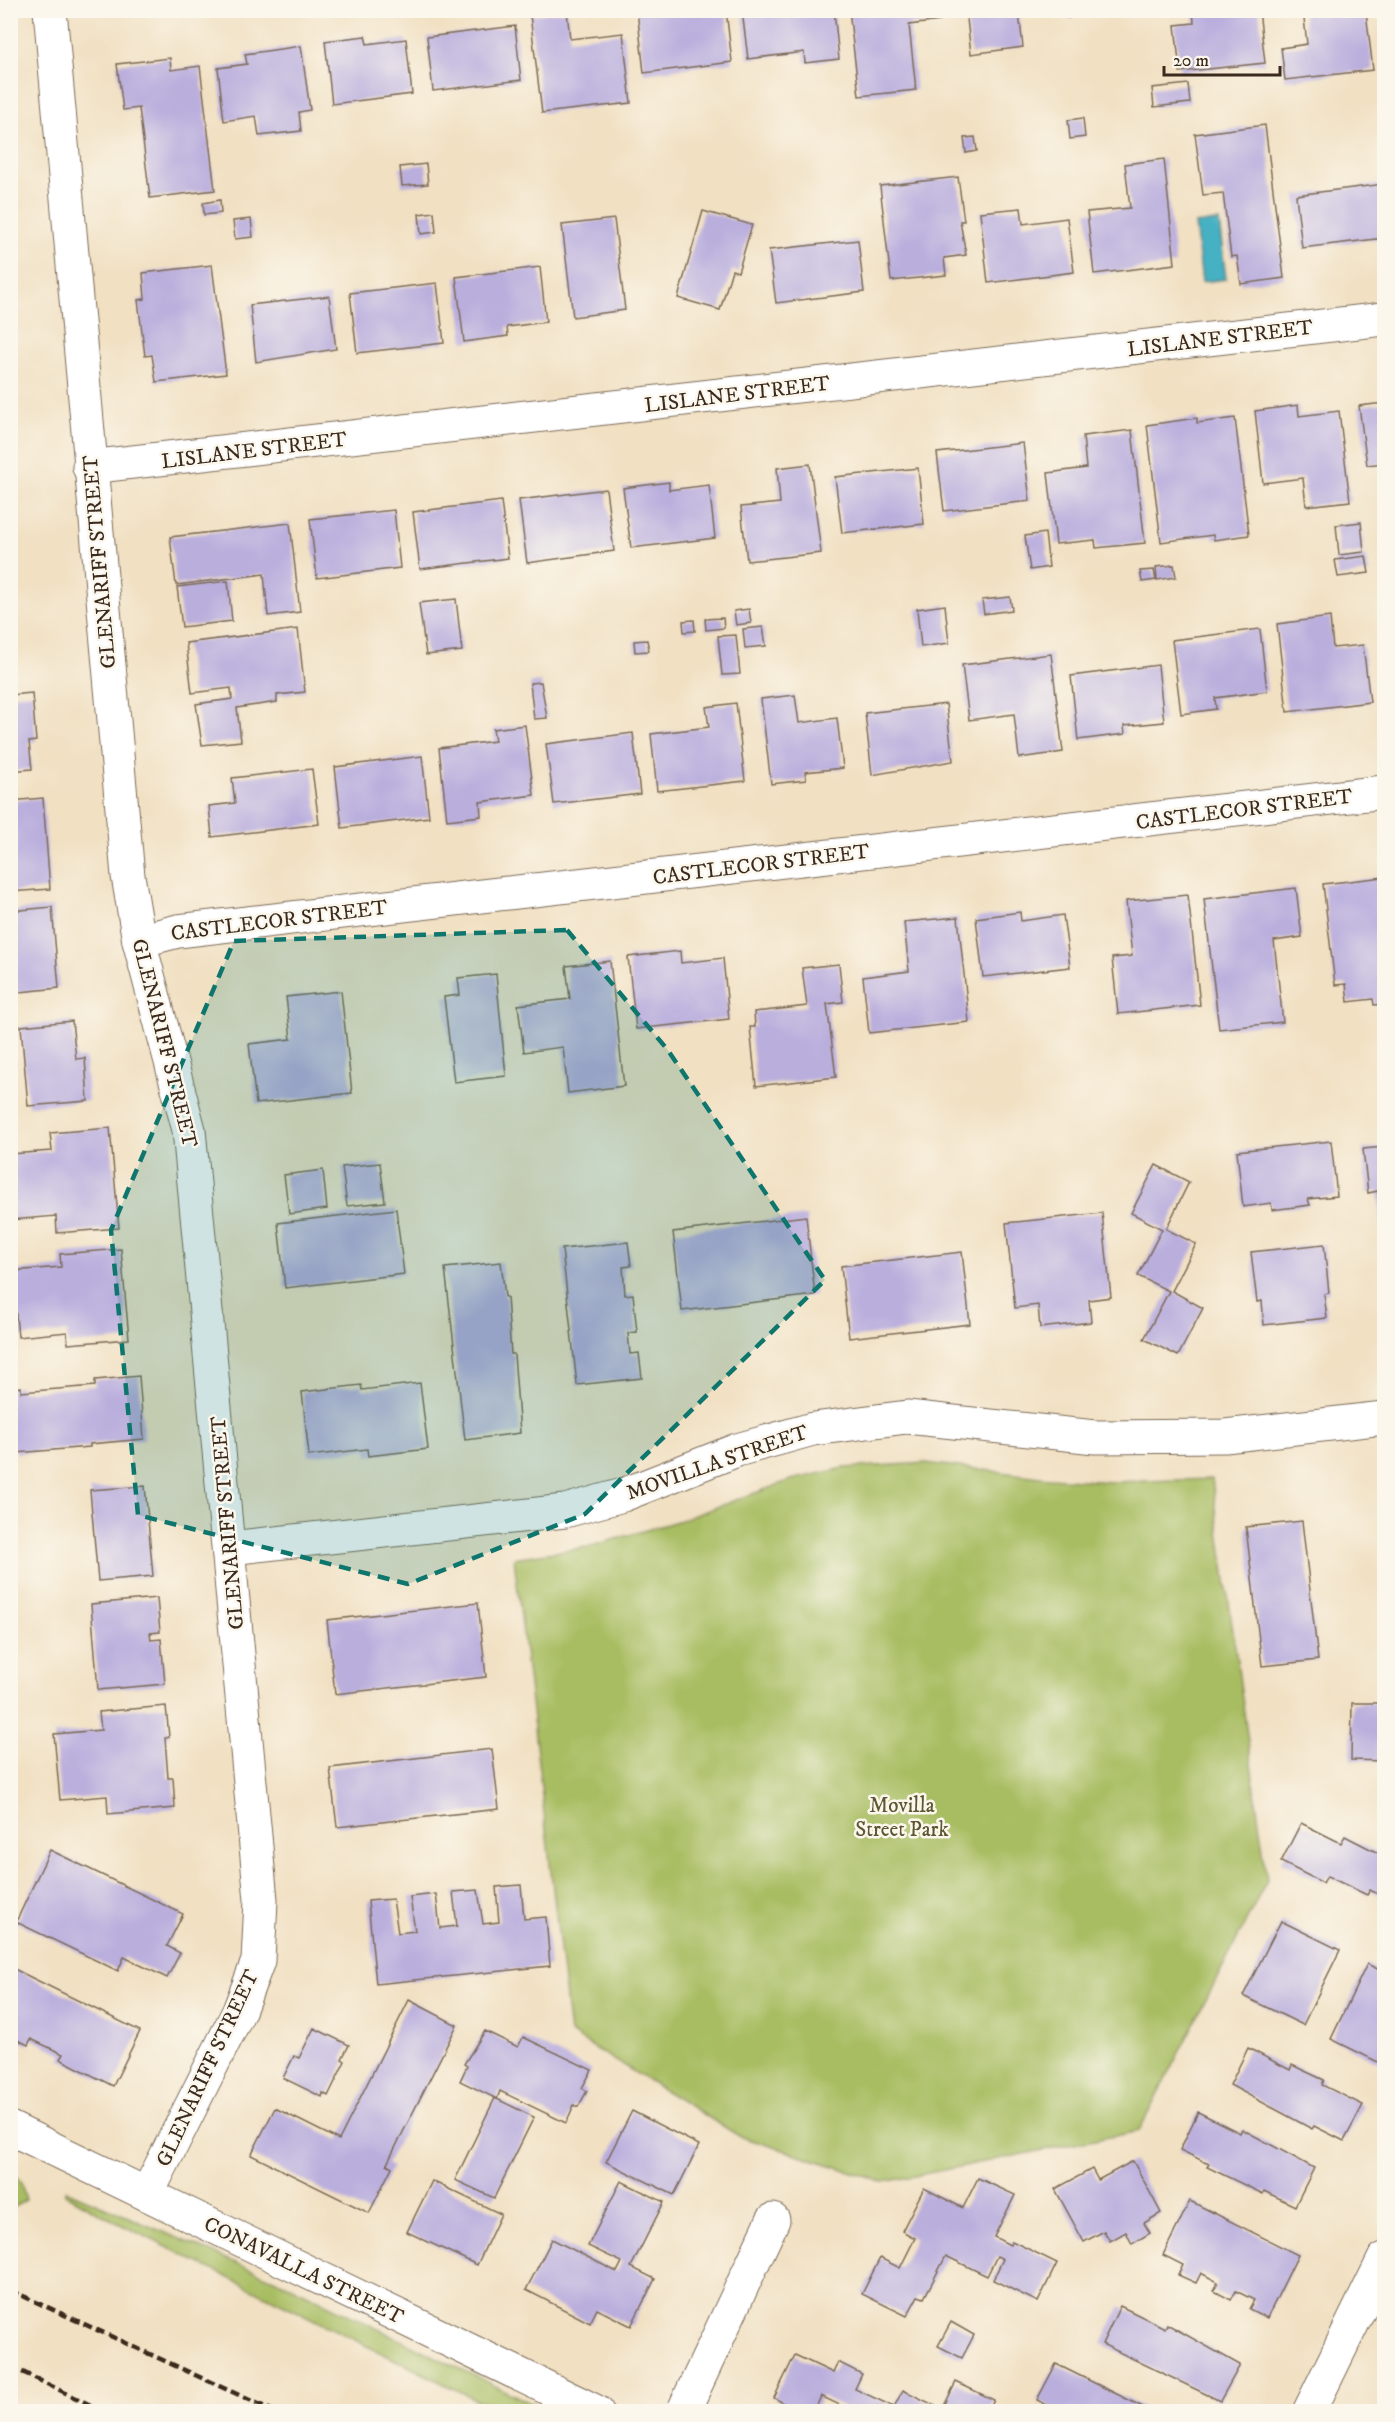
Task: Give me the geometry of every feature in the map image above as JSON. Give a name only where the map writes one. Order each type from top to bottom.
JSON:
[{"type":"street","name":"GLENARIFF STREET","points":[[50,10],[89,467],[128,876],[139,941],[189,1130],[230,1548],[261,1900],[258,1961],[238,2011],[147,2194]]},
{"type":"street","name":"LISLANE STREET","points":[[89,467],[1384,319]]},
{"type":"street","name":"CASTLECOR STREET","points":[[139,941],[177,931],[1384,792]]},
{"type":"street","name":"MOVILLA STREET","points":[[230,1548],[565,1511],[623,1495],[737,1450],[813,1429],[896,1418],[979,1423],[1095,1437],[1225,1436],[1384,1418]]},
{"type":"street","name":"CONAVALLA STREET","points":[[10,2128],[597,2412]]},
{"type":"street","points":[[683,2412],[773,2220]]},
{"type":"street","points":[[1309,2412],[1384,2259]]},
{"type":"highlighted area","points":[[567,930],[667,1049],[825,1280],[585,1514],[408,1584],[138,1515],[111,1230],[234,941]]},
{"type":"green space","name":"Movilla Street Park","points":[[926,1463],[1049,1478],[1112,1482],[1212,1479],[1267,1880],[1139,2131],[884,2182],[739,2136],[570,2033],[514,1558],[588,1547],[681,1520],[791,1480],[844,1468]]},
{"type":"green space","points":[[10,2169],[21,2182],[26,2200],[11,2209]]},
{"type":"green space","points":[[65,2190],[290,2286],[547,2411],[499,2411],[114,2221],[65,2194]]},
{"type":"water","points":[[1219,221],[1226,279],[1202,282],[1195,224]]},
{"type":"building","points":[[637,10],[726,10],[732,62],[644,73]]},
{"type":"building","points":[[742,10],[834,10],[839,59],[805,63],[804,52],[748,59]]},
{"type":"building","points":[[849,10],[939,10],[940,21],[909,25],[916,90],[859,96]]},
{"type":"building","points":[[966,10],[1023,10],[1019,13],[1023,47],[971,54]]},
{"type":"building","points":[[1066,10],[1114,10],[1114,12],[1067,18]]},
{"type":"building","points":[[1193,10],[1259,10],[1265,63],[1180,72],[1175,25],[1194,23]]},
{"type":"building","points":[[1303,10],[1366,12],[1373,70],[1285,80],[1281,48],[1307,44]]},
{"type":"building","points":[[567,11],[570,39],[623,33],[631,103],[542,113],[530,15]]},
{"type":"building","points":[[515,26],[521,80],[433,91],[427,37]]},
{"type":"building","points":[[365,36],[367,44],[406,39],[412,94],[332,104],[325,41]]},
{"type":"building","points":[[301,46],[310,110],[299,112],[301,131],[259,136],[256,116],[224,121],[218,68],[247,64],[245,54]]},
{"type":"building","points":[[170,58],[171,70],[200,66],[215,190],[150,198],[139,108],[123,110],[117,64]]},
{"type":"building","points":[[1188,84],[1190,103],[1154,107],[1152,88]]},
{"type":"building","points":[[1083,118],[1085,137],[1070,139],[1068,120]]},
{"type":"building","points":[[1265,125],[1284,278],[1241,284],[1237,256],[1231,257],[1223,193],[1203,195],[1195,134]]},
{"type":"building","points":[[975,137],[977,151],[966,153],[964,138]]},
{"type":"building","points":[[1164,159],[1175,264],[1094,274],[1087,212],[1130,208],[1125,164]]},
{"type":"building","points":[[426,164],[428,184],[402,186],[400,167]]},
{"type":"building","points":[[958,177],[964,221],[960,221],[966,255],[944,258],[946,275],[891,281],[880,186]]},
{"type":"building","points":[[1384,184],[1384,238],[1302,248],[1296,195]]},
{"type":"building","points":[[220,200],[221,213],[204,215],[203,203]]},
{"type":"building","points":[[1021,208],[1023,224],[1067,218],[1074,272],[988,283],[980,212]]},
{"type":"building","points":[[703,211],[752,225],[738,272],[732,270],[720,310],[678,298]]},
{"type":"building","points":[[434,212],[436,232],[421,234],[419,214]]},
{"type":"building","points":[[251,219],[253,237],[235,239],[233,221]]},
{"type":"building","points":[[614,219],[625,310],[573,317],[562,225]]},
{"type":"building","points":[[858,240],[864,292],[776,303],[769,250]]},
{"type":"building","points":[[212,265],[226,374],[156,382],[152,355],[145,356],[138,300],[145,299],[143,273]]},
{"type":"building","points":[[540,267],[546,322],[507,327],[508,336],[464,342],[456,277]]},
{"type":"building","points":[[437,283],[444,343],[357,353],[350,293]]},
{"type":"building","points":[[329,296],[336,349],[256,362],[250,305]]},
{"type":"building","points":[[1384,403],[1384,463],[1367,465],[1359,406]]},
{"type":"building","points":[[1298,405],[1299,416],[1339,411],[1350,501],[1306,506],[1303,478],[1263,483],[1255,411]]},
{"type":"building","points":[[1197,418],[1197,423],[1235,418],[1249,535],[1214,540],[1213,535],[1161,542],[1147,425]]},
{"type":"building","points":[[1132,430],[1145,543],[1096,548],[1095,540],[1056,544],[1048,473],[1086,468],[1083,436]]},
{"type":"building","points":[[1023,443],[1030,501],[944,511],[937,453]]},
{"type":"building","points":[[810,464],[821,553],[747,561],[741,507],[780,503],[777,468]]},
{"type":"building","points":[[918,468],[924,524],[842,533],[835,477]]},
{"type":"building","points":[[669,482],[669,490],[709,485],[715,538],[631,548],[623,488]]},
{"type":"building","points":[[606,489],[614,551],[527,563],[519,500]]},
{"type":"building","points":[[501,501],[508,558],[420,569],[413,512]]},
{"type":"building","points":[[394,510],[400,568],[317,578],[310,519]]},
{"type":"building","points":[[1361,522],[1364,552],[1339,555],[1336,525]]},
{"type":"building","points":[[290,523],[300,612],[268,616],[264,574],[176,585],[170,537]]},
{"type":"building","points":[[1045,533],[1049,567],[1030,570],[1025,536]]},
{"type":"building","points":[[1366,556],[1369,573],[1338,577],[1335,560]]},
{"type":"building","points":[[1174,565],[1176,577],[1157,580],[1156,567]]},
{"type":"building","points":[[1154,570],[1156,580],[1142,582],[1140,571]]},
{"type":"building","points":[[228,581],[232,621],[182,627],[177,587]]},
{"type":"building","points":[[1010,597],[1012,610],[984,614],[982,600]]},
{"type":"building","points":[[456,599],[462,651],[426,655],[419,603]]},
{"type":"building","points":[[945,605],[949,643],[921,647],[917,609]]},
{"type":"building","points":[[749,609],[751,623],[736,625],[734,611]]},
{"type":"building","points":[[1330,617],[1333,648],[1363,645],[1370,702],[1287,712],[1277,624]]},
{"type":"building","points":[[723,618],[724,628],[706,630],[705,619]]},
{"type":"building","points":[[694,620],[695,631],[684,632],[683,621]]},
{"type":"building","points":[[763,627],[766,646],[745,648],[743,629]]},
{"type":"building","points":[[298,629],[305,692],[277,695],[277,702],[237,708],[241,741],[202,745],[196,704],[232,699],[231,688],[192,693],[186,643]]},
{"type":"building","points":[[1260,629],[1267,691],[1215,698],[1216,709],[1181,714],[1172,640]]},
{"type":"building","points":[[736,635],[740,674],[722,675],[718,636]]},
{"type":"building","points":[[647,640],[649,651],[635,652],[634,641]]},
{"type":"building","points":[[1051,654],[1063,752],[1019,758],[1014,714],[969,720],[962,665]]},
{"type":"building","points":[[1158,665],[1164,722],[1124,726],[1125,734],[1078,740],[1071,676]]},
{"type":"building","points":[[541,682],[547,718],[534,719],[530,683]]},
{"type":"building","points":[[32,693],[36,741],[29,742],[32,769],[10,771],[10,695]]},
{"type":"building","points":[[795,695],[799,723],[837,718],[843,768],[805,772],[806,780],[771,784],[761,699]]},
{"type":"building","points":[[736,703],[745,781],[657,791],[651,734],[709,727],[706,707]]},
{"type":"building","points":[[946,704],[953,761],[872,775],[865,713]]},
{"type":"building","points":[[525,725],[534,795],[480,802],[481,816],[447,820],[439,748],[495,741],[493,729]]},
{"type":"building","points":[[633,733],[640,794],[554,804],[546,744]]},
{"type":"building","points":[[422,756],[429,817],[342,828],[335,767]]},
{"type":"building","points":[[312,769],[319,824],[212,837],[209,806],[235,803],[232,778]]},
{"type":"building","points":[[43,798],[50,889],[10,892],[10,801]]},
{"type":"building","points":[[1384,877],[1384,1004],[1374,1005],[1373,999],[1348,1002],[1346,984],[1335,985],[1323,884]]},
{"type":"building","points":[[1296,888],[1302,937],[1274,941],[1283,1022],[1219,1029],[1204,899]]},
{"type":"building","points":[[1188,895],[1200,1005],[1118,1014],[1112,958],[1132,956],[1126,901]]},
{"type":"building","points":[[52,907],[59,988],[10,993],[10,911]]},
{"type":"building","points":[[1020,912],[1021,921],[1063,915],[1070,967],[983,977],[976,918]]},
{"type":"building","points":[[958,917],[969,1022],[869,1033],[863,977],[909,971],[904,922]]},
{"type":"building","points":[[680,951],[681,963],[723,958],[729,1019],[636,1029],[628,957]]},
{"type":"building","points":[[610,961],[624,1086],[568,1093],[563,1047],[524,1052],[518,1005],[570,999],[566,966]]},
{"type":"building","points":[[839,964],[843,1002],[827,1004],[836,1077],[756,1086],[750,1027],[755,1027],[754,1012],[807,1006],[802,968]]},
{"type":"building","points":[[496,974],[506,1076],[454,1082],[444,997],[460,995],[458,978]]},
{"type":"building","points":[[341,991],[352,1093],[256,1104],[249,1044],[291,1039],[286,997]]},
{"type":"building","points":[[72,1021],[76,1059],[85,1058],[88,1101],[28,1106],[21,1026]]},
{"type":"building","points":[[110,1128],[119,1228],[57,1233],[56,1216],[10,1220],[10,1154],[52,1151],[50,1133]]},
{"type":"building","points":[[1331,1141],[1337,1196],[1308,1199],[1310,1205],[1272,1210],[1271,1203],[1243,1207],[1237,1151]]},
{"type":"building","points":[[1384,1147],[1384,1227],[1382,1228],[1378,1191],[1368,1193],[1363,1149]]},
{"type":"building","points":[[380,1163],[385,1202],[347,1206],[342,1167]]},
{"type":"building","points":[[1156,1165],[1189,1182],[1166,1229],[1196,1244],[1172,1291],[1203,1308],[1178,1356],[1144,1339],[1169,1291],[1138,1276],[1162,1229],[1131,1213]]},
{"type":"building","points":[[323,1170],[327,1209],[289,1214],[284,1175]]},
{"type":"building","points":[[396,1209],[404,1274],[285,1288],[278,1223]]},
{"type":"building","points":[[1102,1213],[1111,1297],[1089,1300],[1091,1322],[1040,1328],[1038,1305],[1015,1308],[1006,1223]]},
{"type":"building","points":[[806,1216],[815,1295],[682,1311],[673,1232]]},
{"type":"building","points":[[628,1242],[631,1266],[623,1267],[625,1295],[633,1294],[637,1332],[628,1333],[630,1354],[639,1353],[642,1378],[577,1385],[562,1249]]},
{"type":"building","points":[[1324,1244],[1329,1293],[1324,1294],[1327,1318],[1264,1325],[1262,1301],[1257,1302],[1251,1252]]},
{"type":"building","points":[[121,1249],[129,1339],[68,1344],[67,1332],[18,1337],[12,1271],[61,1267],[60,1254]]},
{"type":"building","points":[[962,1252],[970,1324],[849,1338],[841,1266]]},
{"type":"building","points":[[501,1262],[505,1297],[507,1297],[511,1354],[514,1354],[520,1433],[465,1440],[445,1268]]},
{"type":"building","points":[[1384,1295],[1384,1320],[1383,1320],[1381,1296]]},
{"type":"building","points":[[139,1376],[144,1439],[90,1444],[90,1447],[16,1453],[16,1449],[10,1449],[10,1388],[21,1387],[21,1392],[95,1386],[95,1380]]},
{"type":"building","points":[[420,1383],[428,1449],[368,1456],[367,1449],[309,1456],[302,1392],[361,1385],[362,1390]]},
{"type":"building","points":[[145,1486],[153,1576],[98,1581],[90,1490]]},
{"type":"building","points":[[1302,1521],[1318,1660],[1262,1666],[1246,1527]]},
{"type":"building","points":[[157,1598],[160,1632],[150,1633],[151,1640],[161,1639],[165,1684],[98,1690],[91,1604]]},
{"type":"building","points":[[478,1603],[486,1677],[335,1694],[327,1620]]},
{"type":"building","points":[[1352,1703],[1384,1703],[1384,1761],[1351,1760]]},
{"type":"building","points":[[166,1706],[169,1737],[165,1738],[168,1778],[173,1778],[175,1808],[108,1814],[107,1796],[60,1800],[54,1734],[101,1730],[99,1712]]},
{"type":"building","points":[[492,1749],[499,1809],[337,1827],[330,1768]]},
{"type":"building","points":[[1301,1823],[1341,1843],[1345,1836],[1384,1856],[1384,1897],[1370,1890],[1367,1895],[1327,1876],[1323,1883],[1281,1862]]},
{"type":"building","points":[[50,1850],[183,1914],[167,1946],[180,1953],[167,1978],[124,1957],[118,1971],[16,1922]]},
{"type":"building","points":[[521,1885],[524,1919],[546,1917],[550,1966],[376,1984],[368,1901],[393,1899],[398,1933],[415,1931],[410,1897],[436,1894],[440,1928],[457,1926],[453,1892],[478,1890],[483,1924],[499,1922],[496,1887]]},
{"type":"building","points":[[1281,1921],[1340,1950],[1303,2025],[1243,1996]]},
{"type":"building","points":[[1367,1964],[1384,1972],[1384,2065],[1331,2039]]},
{"type":"building","points":[[10,1967],[140,2031],[113,2086],[60,2059],[63,2054],[31,2039],[28,2045],[10,2036]]},
{"type":"building","points":[[409,2000],[457,2025],[387,2164],[392,2167],[369,2213],[251,2155],[275,2108],[339,2140]]},
{"type":"building","points":[[314,2028],[349,2045],[342,2059],[345,2061],[328,2096],[323,2093],[322,2097],[283,2078],[294,2056],[299,2058]]},
{"type":"building","points":[[485,2031],[518,2047],[523,2037],[592,2070],[582,2088],[587,2091],[578,2107],[574,2105],[566,2123],[500,2091],[497,2099],[460,2081],[467,2066],[464,2064]]},
{"type":"building","points":[[1248,2048],[1290,2070],[1292,2065],[1324,2080],[1322,2085],[1363,2105],[1344,2141],[1314,2126],[1312,2129],[1230,2085]]},
{"type":"building","points":[[495,2098],[534,2117],[494,2198],[455,2180]]},
{"type":"building","points":[[632,2111],[699,2145],[674,2195],[606,2162]]},
{"type":"building","points":[[1198,2112],[1240,2133],[1242,2129],[1314,2168],[1295,2206],[1264,2191],[1263,2194],[1207,2167],[1209,2164],[1180,2150]]},
{"type":"building","points":[[1133,2161],[1161,2213],[1144,2223],[1150,2233],[1132,2244],[1126,2232],[1110,2241],[1104,2231],[1084,2242],[1055,2189],[1092,2169],[1098,2180]]},
{"type":"building","points":[[978,2178],[1015,2195],[994,2237],[1010,2245],[1012,2241],[1057,2263],[1038,2302],[993,2280],[1003,2259],[997,2256],[987,2276],[946,2256],[924,2298],[918,2296],[907,2316],[862,2294],[880,2258],[900,2268],[915,2238],[902,2231],[924,2188],[963,2208]]},
{"type":"building","points":[[432,2181],[501,2214],[477,2265],[407,2232]]},
{"type":"building","points":[[621,2181],[664,2202],[631,2267],[655,2279],[631,2326],[597,2309],[590,2323],[526,2290],[552,2239],[617,2272],[622,2262],[588,2246]]},
{"type":"building","points":[[1190,2201],[1298,2255],[1267,2318],[1249,2309],[1254,2300],[1236,2291],[1231,2300],[1214,2291],[1218,2282],[1201,2273],[1196,2283],[1178,2275],[1183,2265],[1163,2255]]},
{"type":"building","points":[[1120,2306],[1165,2328],[1167,2324],[1240,2365],[1220,2401],[1102,2344]]},
{"type":"building","points":[[951,2322],[974,2335],[962,2358],[938,2346]]},
{"type":"building","points":[[795,2355],[833,2373],[838,2362],[862,2374],[855,2389],[894,2407],[903,2390],[940,2408],[938,2412],[842,2412],[844,2407],[821,2396],[814,2412],[800,2412],[774,2398]]},
{"type":"building","points":[[1056,2364],[1153,2412],[1060,2412],[1037,2400]]},
{"type":"building","points":[[956,2382],[994,2400],[988,2412],[941,2412]]},
{"type":"railway","points":[[10,2290],[276,2412]]},
{"type":"railway","points":[[10,2366],[105,2412]]}]
